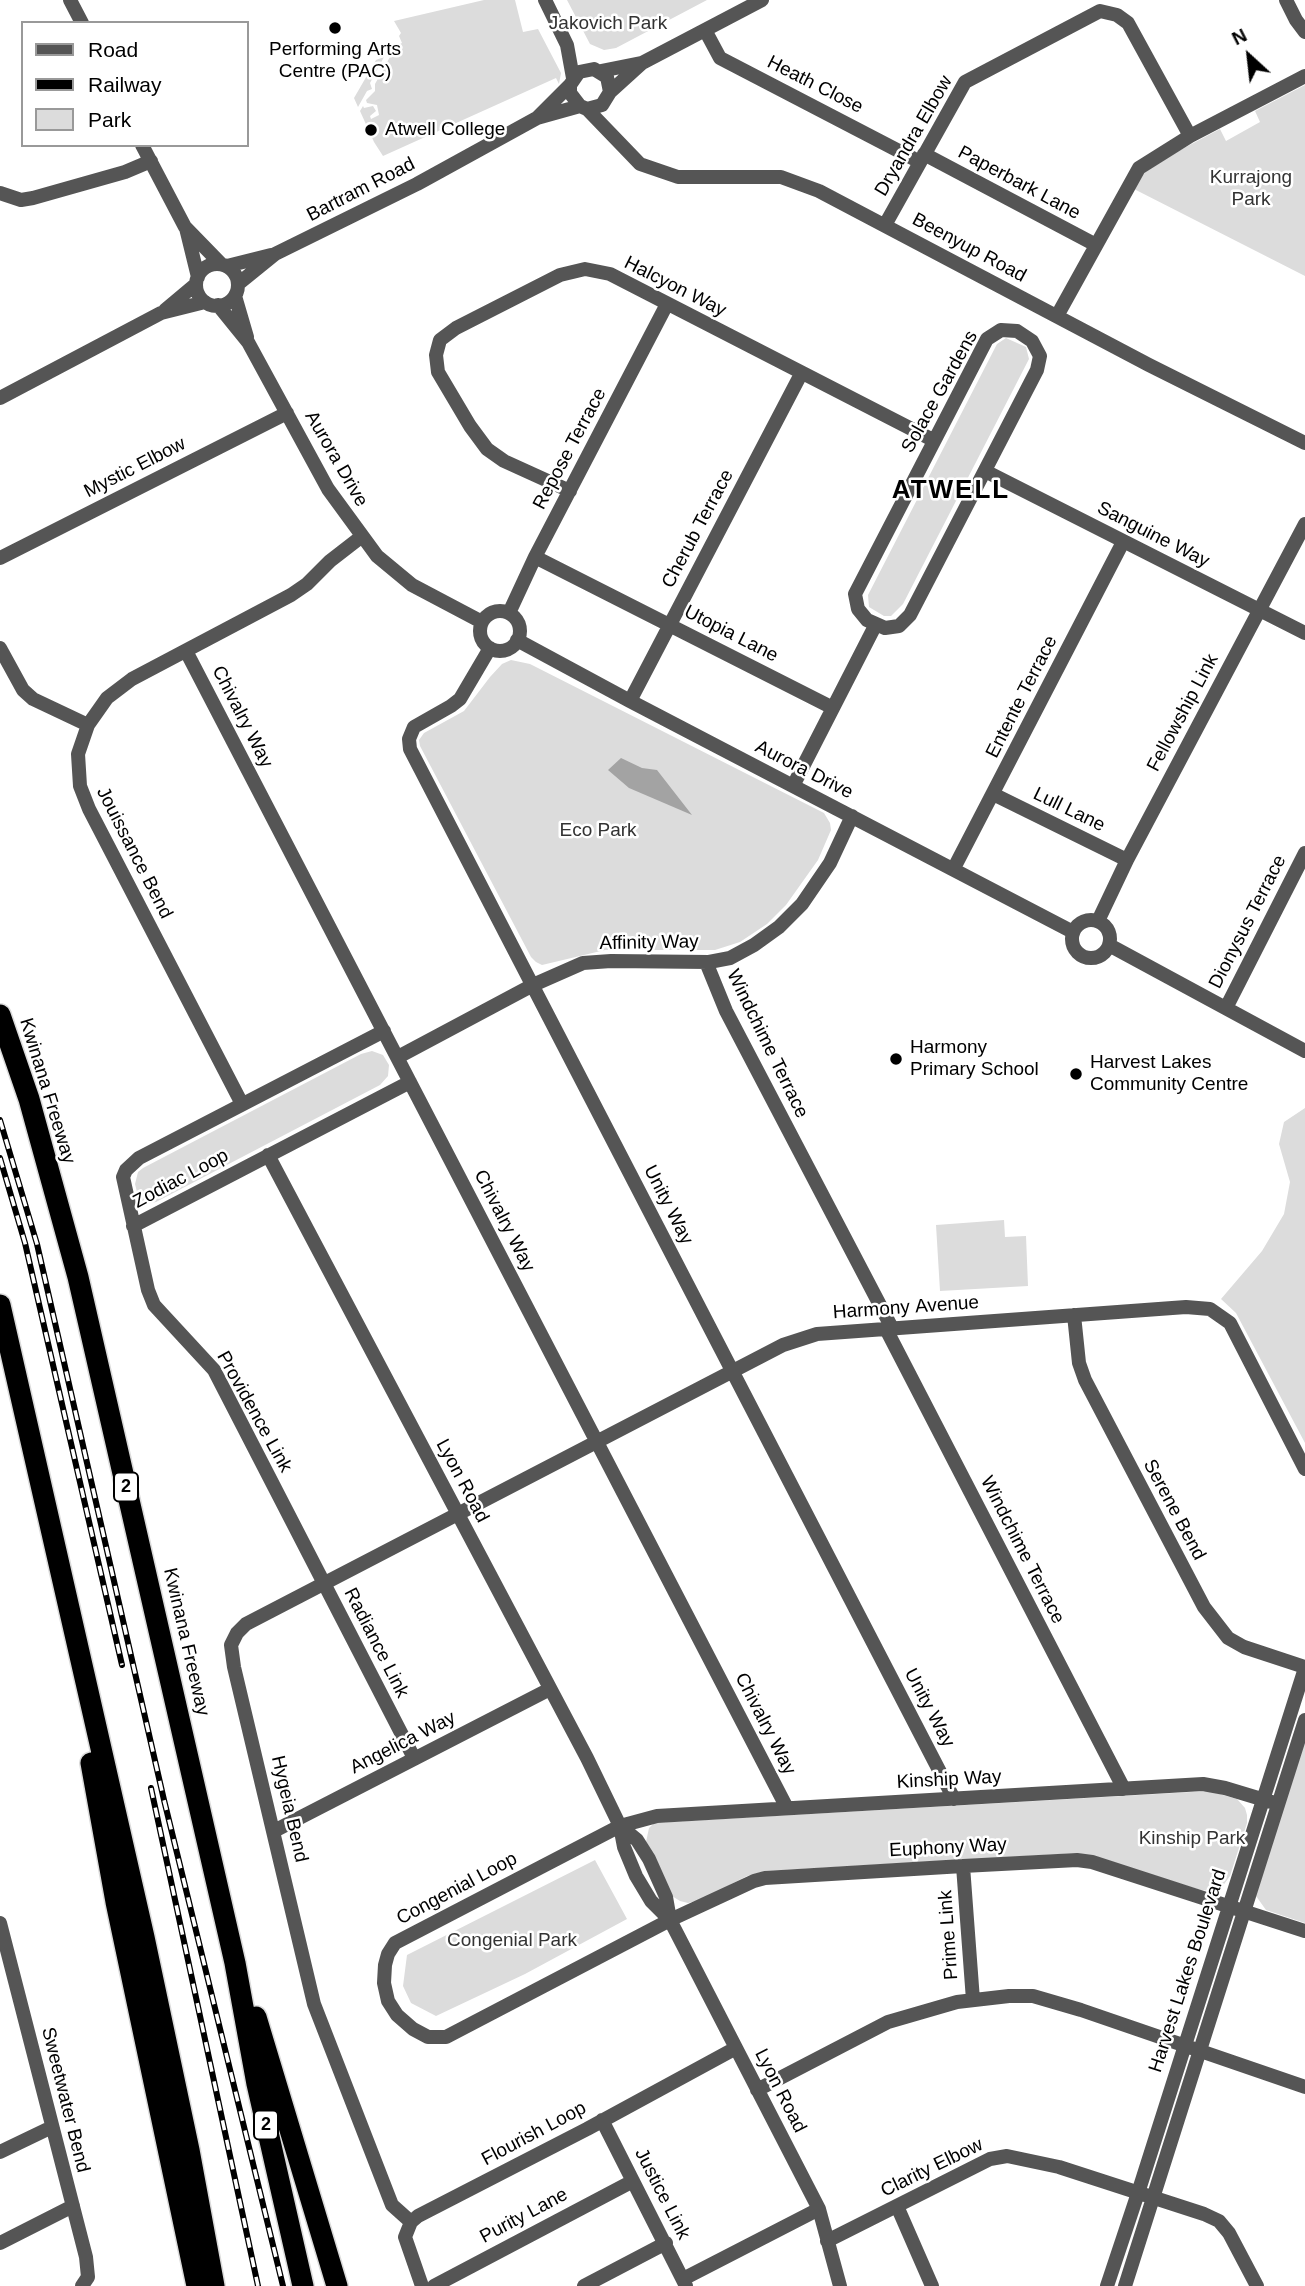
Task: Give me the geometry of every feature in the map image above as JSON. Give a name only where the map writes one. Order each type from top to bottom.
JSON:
[{"type":"highway","name":"Kwinana Freeway","points":[[0,1015],[29,1099],[78,1277],[235,1963],[257,2084],[303,2286]]},
{"type":"highway","points":[[0,1305],[158,2003],[214,2286]]},
{"type":"highway","points":[[82,1666],[81,1700],[113,1889],[197,2286]]},
{"type":"highway","name":"2","points":[[235,1963],[246,1984],[309,2184],[337,2286]]},
{"type":"street","points":[[69,0],[81,21]]},
{"type":"street","points":[[545,0],[567,45],[574,101],[583,107],[595,109],[642,63],[762,0]]},
{"type":"street","points":[[1286,0],[1305,32]]},
{"type":"street","name":"Dryandra Elbow","points":[[884,225],[965,82],[1100,11],[1117,15],[1128,23],[1190,136]]},
{"type":"street","name":"Heath Close","points":[[705,30],[720,58],[922,158]]},
{"type":"street","points":[[567,45],[598,70],[610,84],[614,135]]},
{"type":"street","points":[[572,82],[586,69],[598,70],[642,63]]},
{"type":"street","points":[[1056,316],[1139,168],[1190,136],[1305,76]]},
{"type":"street","name":"Bartram Road","points":[[537,118],[572,82]]},
{"type":"street","name":"Bartram Road","points":[[224,265],[275,254],[416,184],[537,118],[583,107]]},
{"type":"street","name":"Beenyup Road","points":[[583,107],[614,135],[640,164],[678,177],[781,177],[819,191],[1303,444]]},
{"type":"street","points":[[143,147],[185,227],[200,297],[211,304]]},
{"type":"street","name":"Paperbark Lane","points":[[922,158],[1097,245]]},
{"type":"street","points":[[0,193],[20,200],[33,198],[125,172],[151,161]]},
{"type":"street","points":[[161,313],[224,304],[236,290],[233,271],[185,227]]},
{"type":"street","name":"Bartram Road","points":[[236,290],[275,254]]},
{"type":"street","points":[[0,398],[161,313],[197,280],[207,266],[224,265]]},
{"type":"street","name":"Halcyon Way","points":[[570,491],[504,461],[487,449],[438,372],[436,355],[440,340],[456,328],[560,275],[585,269],[610,274],[933,440]]},
{"type":"street","name":"Aurora Drive","points":[[236,290],[248,342]]},
{"type":"street","name":"Aurora Drive","points":[[211,304],[248,342],[328,489],[377,556],[412,585],[482,622]]},
{"type":"street","name":"Repose Terrace","points":[[509,613],[535,557],[667,304]]},
{"type":"street","name":"Solace Gardens","points":[[1000,330],[1017,331],[1032,341],[1040,356],[1037,370],[910,615],[899,626],[885,628],[867,620],[858,609],[855,594],[933,440],[988,339],[1000,330]]},
{"type":"street","name":"Cherub Terrace","points":[[630,701],[801,374]]},
{"type":"street","name":"Mystic Elbow","points":[[0,558],[287,413]]},
{"type":"street","name":"Sanguine Way","points":[[985,471],[1305,633]]},
{"type":"street","name":"Fellowship Link","points":[[1098,921],[1127,860],[1305,524]]},
{"type":"street","name":"Jouissance Bend","points":[[242,1104],[89,809],[79,786],[78,754],[88,725],[107,698],[132,679],[291,596],[361,537]]},
{"type":"street","name":"Entente Terrace","points":[[954,868],[1123,542]]},
{"type":"street","name":"Utopia Lane","points":[[535,557],[833,708]]},
{"type":"street","points":[[490,613],[509,613],[517,621],[517,640],[508,649],[490,648],[481,639],[482,622],[490,613]]},
{"type":"street","points":[[793,786],[876,624]]},
{"type":"street","name":"Aurora Drive","points":[[517,640],[1073,932]]},
{"type":"street","points":[[0,648],[23,690],[33,699],[88,725]]},
{"type":"street","name":"Unity Way","points":[[490,648],[460,699],[414,727],[410,733],[409,744],[954,1799]]},
{"type":"street","name":"Chivalry Way","points":[[186,651],[787,1808]]},
{"type":"street","name":"Lull Lane","points":[[993,794],[1127,860]]},
{"type":"street","name":"Affinity Way","points":[[398,1057],[533,985],[583,963],[706,962],[730,958],[779,927],[802,904],[830,863],[852,816]]},
{"type":"street","name":"Dionysus Terrace","points":[[1226,1008],[1305,853]]},
{"type":"street","points":[[1086,920],[1098,921],[1107,928],[1109,946],[1097,956],[1082,956],[1074,948],[1073,932],[1076,926],[1086,920]]},
{"type":"street","points":[[1109,946],[1305,1051]]},
{"type":"street","name":"Windchime Terrace","points":[[706,962],[726,1012],[1125,1789]]},
{"type":"street","name":"Zodiac Loop","points":[[384,1031],[139,1157],[123,1177],[133,1226],[410,1082]]},
{"type":"street","name":"Lyon Road","points":[[268,1155],[620,1826],[624,1847],[636,1876],[651,1901],[670,1920],[819,2209],[840,2286]]},
{"type":"street","name":"Providence Link","points":[[133,1226],[153,1305],[214,1370],[324,1583]]},
{"type":"street","name":"Harmony Avenue","points":[[457,1513],[731,1371],[801,1338],[817,1334],[1186,1307],[1210,1309],[1230,1323],[1305,1469]]},
{"type":"street","name":"Serene Bend","points":[[1074,1315],[1079,1363],[1085,1380],[1204,1607],[1228,1638],[1244,1647],[1305,1668]]},
{"type":"street","name":"Hygeia Bend","points":[[411,2222],[392,2205],[321,2028],[231,1645],[246,1624],[457,1513]]},
{"type":"street","name":"Radiance Link","points":[[324,1583],[414,1758]]},
{"type":"street","name":"Harvest Lakes Boulevard","points":[[1107,2286],[1305,1668]]},
{"type":"street","name":"Angelica Way","points":[[274,1831],[550,1689]]},
{"type":"street","name":"Harvest Lakes Boulevard","points":[[1125,2286],[1305,1720]]},
{"type":"street","name":"Kinship Way","points":[[620,1826],[657,1816],[1203,1784],[1278,1804]]},
{"type":"street","name":"Congenial Loop","points":[[620,1826],[395,1943],[385,1965],[384,1983],[388,2001],[397,2015],[413,2029],[428,2037],[446,2037],[670,1920]]},
{"type":"street","name":"Euphony Way","points":[[670,1920],[745,1884],[765,1878],[1077,1860],[1092,1862],[1305,1931]]},
{"type":"street","name":"Prime Link","points":[[963,1866],[973,2000]]},
{"type":"street","name":"Sweetwater Bend","points":[[0,1923],[4,1958],[86,2257],[88,2277],[82,2286]]},
{"type":"street","points":[[757,2090],[888,2022],[957,2002],[1009,1996],[1033,1996],[1305,2087]]},
{"type":"street","name":"Flourish Loop","points":[[411,2222],[736,2048]]},
{"type":"street","name":"Justice Link","points":[[602,2120],[685,2282]]},
{"type":"street","points":[[0,2152],[52,2127]]},
{"type":"street","name":"Clarity Elbow","points":[[827,2241],[990,2158],[1007,2155],[1059,2167],[1219,2221],[1230,2232],[1257,2286]]},
{"type":"street","name":"Purity Lane","points":[[434,2286],[633,2180]]},
{"type":"street","points":[[0,2243],[73,2206]]},
{"type":"street","points":[[897,2206],[932,2286]]},
{"type":"street","points":[[685,2282],[819,2209]]},
{"type":"street","points":[[411,2222],[405,2237],[406,2246],[422,2286]]},
{"type":"street","points":[[584,2286],[666,2243]]},
{"type":"green space","points":[[484,0],[515,0],[523,32],[538,29],[561,73],[559,84],[556,78],[383,156],[360,111],[363,106],[373,106],[376,111],[370,116],[371,119],[379,115],[377,105],[367,103],[366,100],[375,91],[375,84],[396,46],[402,43],[399,36],[401,33],[394,21]]},
{"type":"green space","name":"Jakovich Park","points":[[567,0],[707,0],[616,48],[604,50],[590,44]]},
{"type":"green space","points":[[384,57],[370,83],[372,89],[367,91],[358,107],[354,98],[376,60]]},
{"type":"green space","name":"Kurrajong Park","points":[[1305,85],[1305,276],[1132,188],[1150,166],[1220,129],[1226,141],[1260,122],[1255,111]]},
{"type":"green space","points":[[1006,338],[1026,347],[1029,359],[903,604],[891,616],[884,616],[869,607],[868,595],[997,344]]},
{"type":"green space","name":"Eco Park","points":[[511,660],[530,664],[824,813],[831,830],[818,860],[786,905],[767,924],[740,942],[715,950],[605,950],[542,965],[536,962],[419,740],[424,733],[464,711],[490,677],[502,664]]},
{"type":"green space","points":[[372,1051],[383,1055],[389,1065],[388,1076],[380,1085],[156,1202],[146,1204],[139,1200],[135,1184],[138,1172],[143,1168],[361,1054]]},
{"type":"green space","points":[[1305,1108],[1305,1443],[1236,1313],[1221,1299],[1262,1251],[1284,1214],[1290,1182],[1279,1144],[1284,1122]]},
{"type":"green space","points":[[1004,1220],[1005,1237],[1026,1236],[1028,1286],[940,1291],[936,1225]]},
{"type":"green space","points":[[1305,1731],[1305,1923],[1266,1910],[1256,1896]]},
{"type":"green space","name":"Kinship Park","points":[[1209,1791],[1237,1799],[1247,1815],[1247,1823],[1230,1876],[1222,1887],[1211,1891],[1078,1853],[765,1871],[747,1876],[700,1900],[688,1903],[672,1896],[646,1842],[649,1828],[654,1823]]},
{"type":"green space","name":"Congenial Park","points":[[595,1860],[627,1919],[525,1974],[436,2016],[411,2003],[403,1986],[407,1955]]},
{"type":"shaded area","points":[[621,758],[642,768],[657,770],[692,815],[629,788],[608,770]]},
{"type":"railway","points":[[0,1120],[37,1244],[164,1800],[283,2286]]},
{"type":"railway","points":[[0,1158],[25,1243],[122,1665]]},
{"type":"railway","points":[[151,1788],[258,2286]]},
{"type":"place","name":"Performing Arts Centre (PAC)","points":[[335,28]]},
{"type":"place","name":"Atwell College","points":[[371,130]]},
{"type":"place","name":"Harmony Primary School","points":[[896,1059]]},
{"type":"place","name":"Harvest Lakes Community Centre","points":[[1076,1074]]},
{"type":"district","name":"ATWELL","points":[[951,491]]}]
